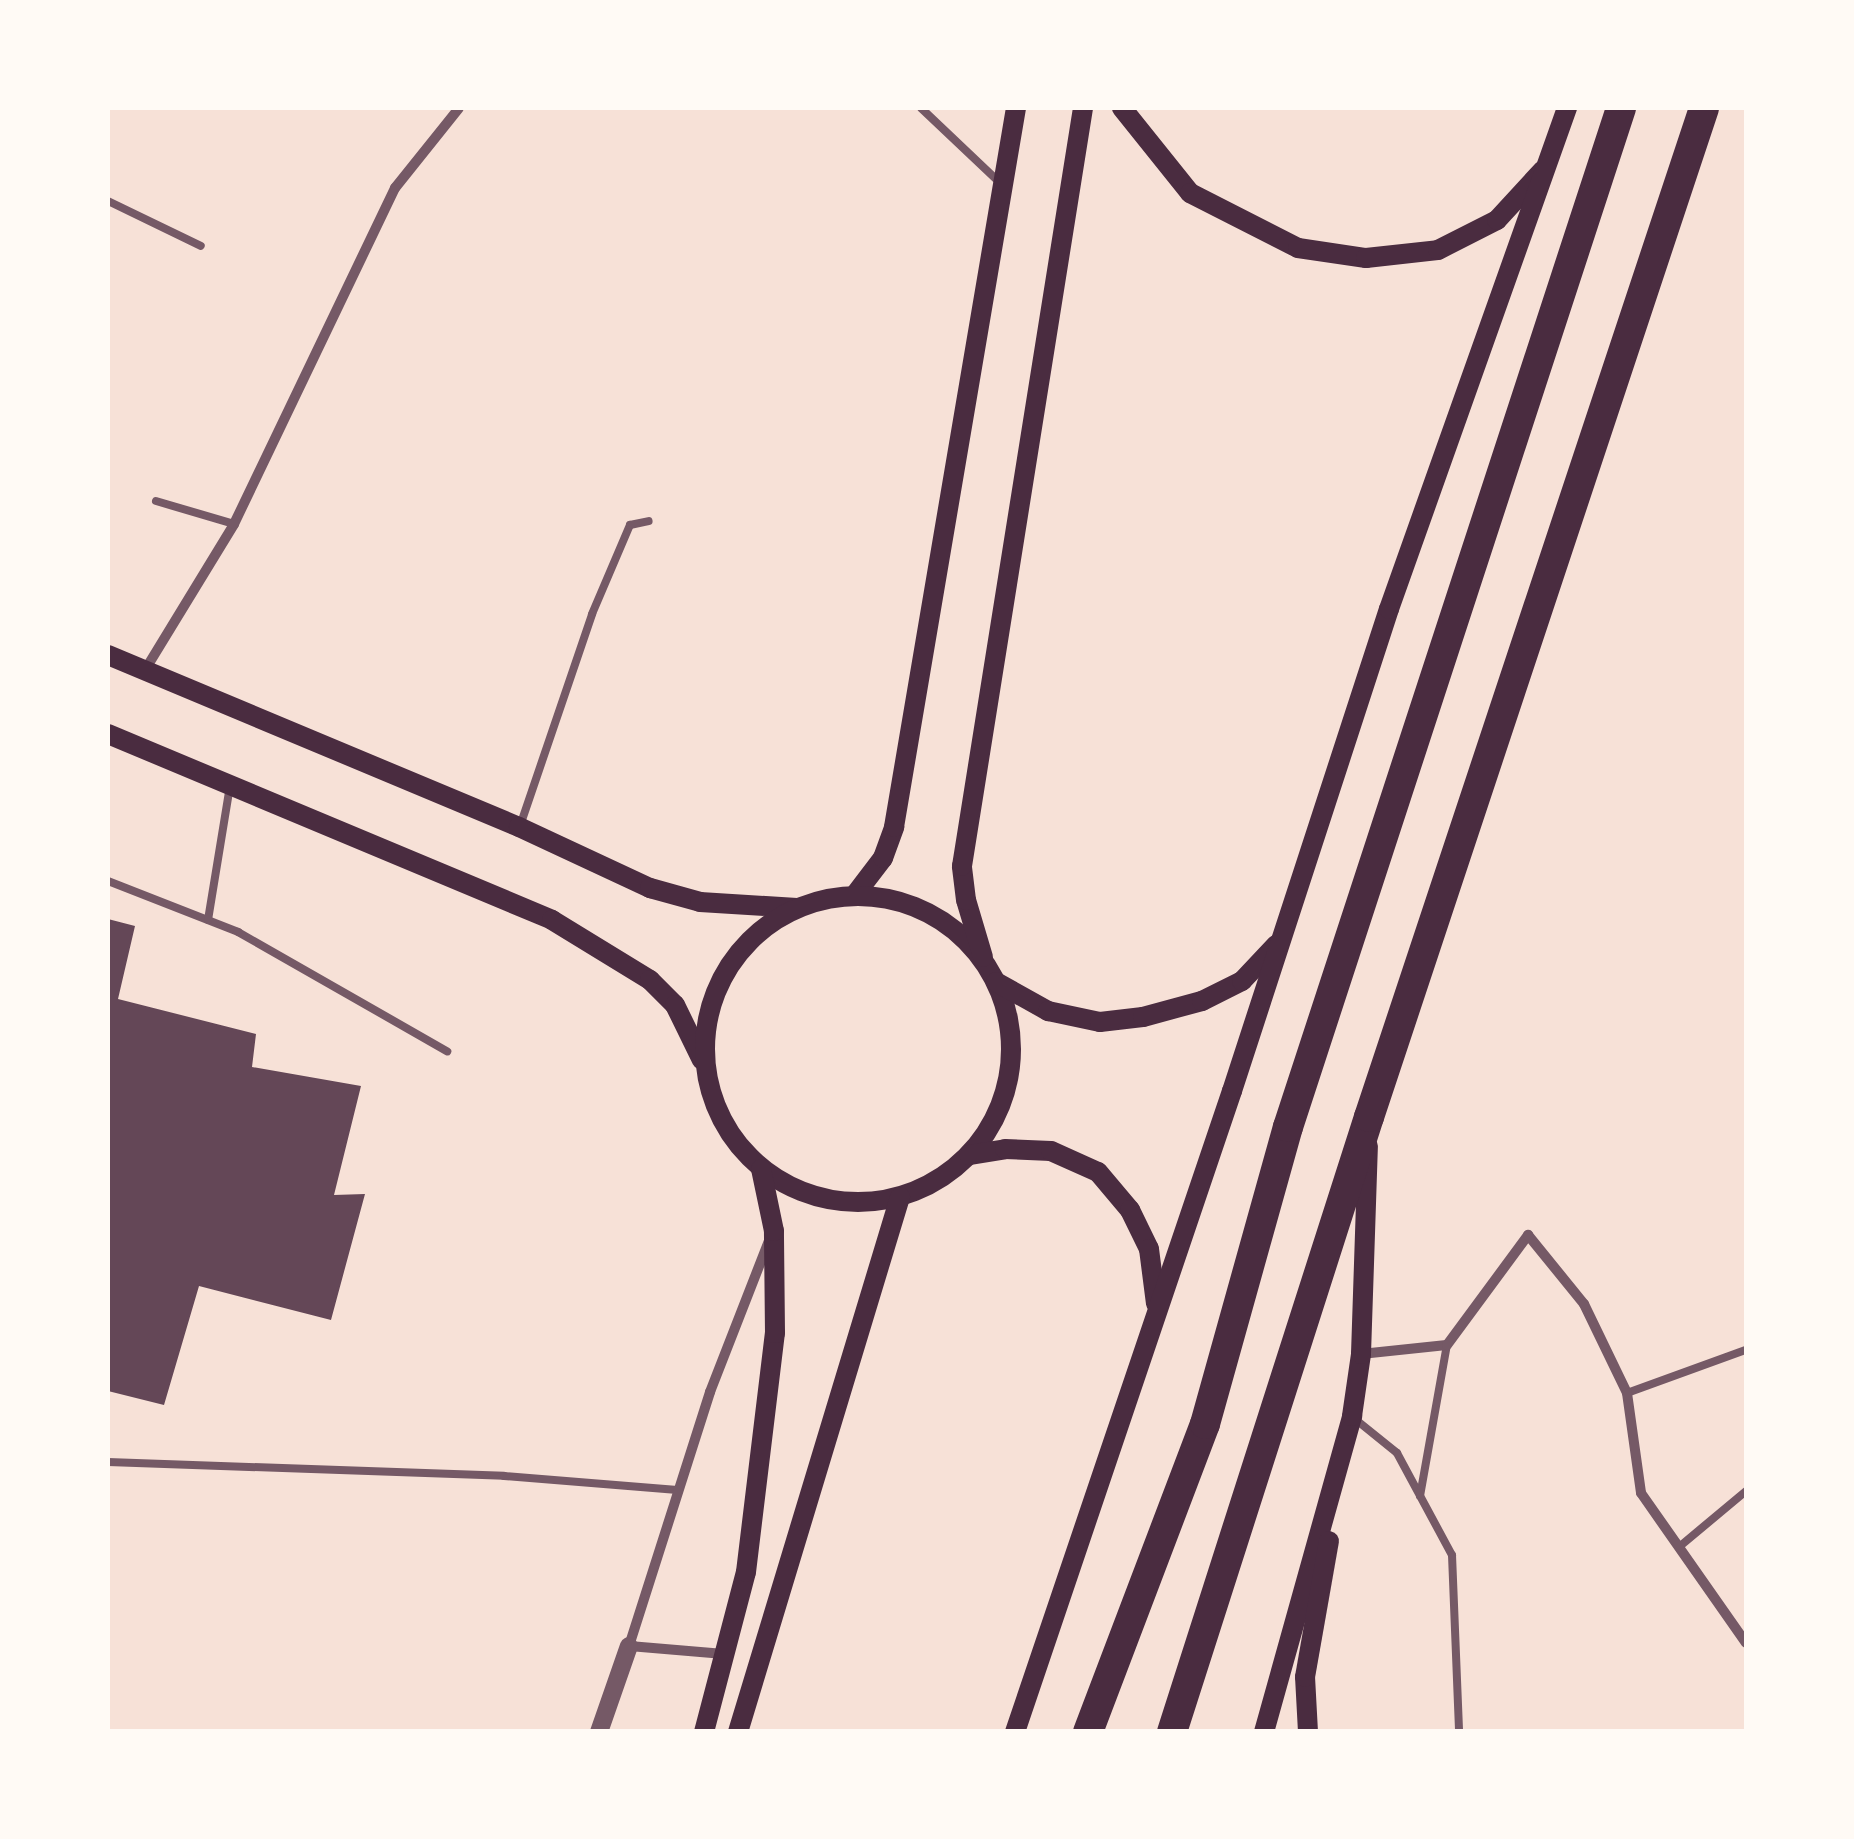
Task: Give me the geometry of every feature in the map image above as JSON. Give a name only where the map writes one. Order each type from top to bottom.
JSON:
[{"type":"highway","points":[[1088,1732],[1204,1424],[1288,1127],[1621,108]]},
{"type":"highway","points":[[1172,1732],[1369,1117],[1704,108]]},
{"type":"main road","points":[[854,896],[884,858],[894,826],[1016,108]]},
{"type":"main road","points":[[108,734],[552,920],[615,956],[650,980],[675,1004],[704,1066],[714,1104],[733,1140],[761,1169],[796,1190],[835,1201],[900,1197],[948,1173],[968,1155],[996,1116],[1010,1071],[1010,1025],[966,900],[962,866],[1083,108]]},
{"type":"main road","points":[[1122,108],[1190,193],[1298,248],[1366,258],[1438,250],[1496,220],[1551,161]]},
{"type":"main road","points":[[1015,1732],[1388,609],[1567,108]]},
{"type":"main road","points":[[108,655],[519,828],[650,888],[700,902],[799,908],[854,896],[892,900],[928,913],[960,935],[990,973],[1048,1011],[1100,1022],[1143,1017],[1202,1002],[1242,981],[1281,940]]},
{"type":"main road","points":[[704,1066],[706,1026],[716,988],[736,955],[765,927],[799,908]]},
{"type":"main road","points":[[1308,1732],[1305,1677],[1360,1354],[1369,1117]]},
{"type":"main road","points":[[968,1155],[1005,1150],[1051,1151],[1098,1172],[1130,1210],[1149,1249],[1157,1310]]},
{"type":"main road","points":[[704,1732],[728,1655],[746,1572],[775,1334],[774,1231],[761,1169]]},
{"type":"main road","points":[[738,1732],[900,1197]]},
{"type":"main road","points":[[1264,1732],[1352,1416]]},
{"type":"street","points":[[144,671],[234,524],[395,188],[459,108]]},
{"type":"street","points":[[599,1732],[746,1292],[774,1231]]},
{"type":"street","points":[[1360,1354],[1447,1345],[1528,1235],[1584,1304],[1627,1393],[1641,1493],[1746,1644]]},
{"type":"street","points":[[630,1646],[728,1655]]},
{"type":"lane","points":[[921,108],[1003,186]]},
{"type":"lane","points":[[108,202],[201,246]]},
{"type":"lane","points":[[156,501],[234,524]]},
{"type":"lane","points":[[519,828],[592,614],[630,525],[649,521]]},
{"type":"lane","points":[[208,920],[230,786]]},
{"type":"lane","points":[[108,881],[238,932],[447,1051]]},
{"type":"lane","points":[[1420,1496],[1447,1345]]},
{"type":"lane","points":[[1627,1393],[1745,1350]]},
{"type":"lane","points":[[1352,1416],[1397,1453],[1452,1555],[1460,1732]]},
{"type":"lane","points":[[108,1462],[504,1476],[678,1490]]},
{"type":"lane","points":[[1679,1546],[1746,1491]]},
{"type":"building","points":[[108,919],[135,926],[118,999],[256,1034],[252,1067],[361,1086],[334,1195],[365,1194],[331,1320],[199,1286],[164,1405],[108,1391]]}]
